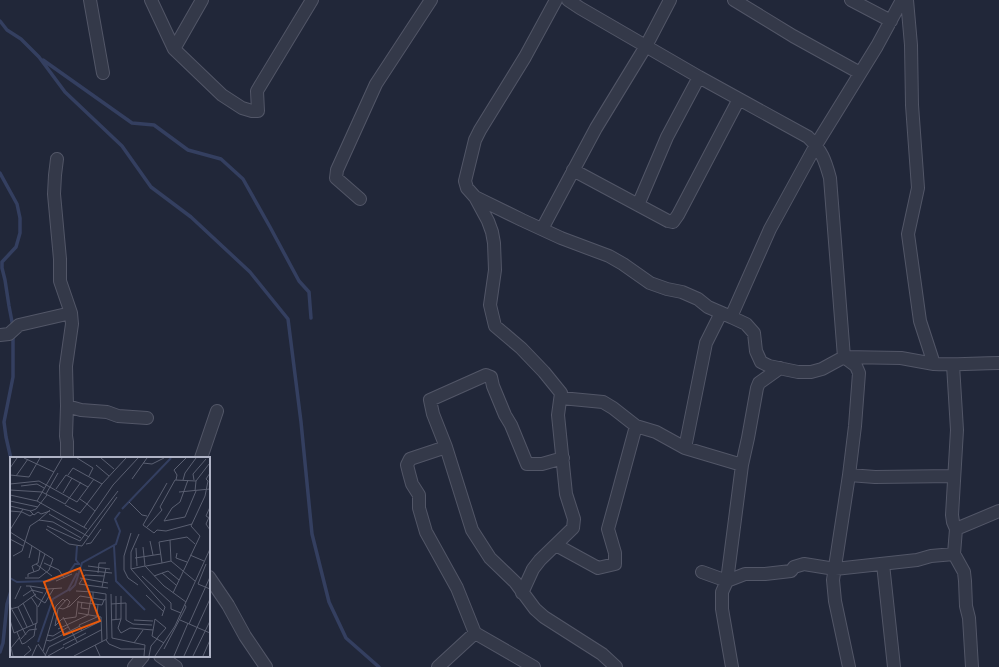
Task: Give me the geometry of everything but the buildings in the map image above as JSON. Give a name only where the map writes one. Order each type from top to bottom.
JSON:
[{"type":"street","points":[[90,0],[103,73]]},
{"type":"street","points":[[151,0],[174,50],[222,95],[242,108],[252,111],[258,111],[257,91],[312,0]]},
{"type":"street","points":[[174,50],[202,0]]},
{"type":"street","points":[[360,199],[336,178],[337,170],[376,84],[430,0]]},
{"type":"street","points":[[522,593],[533,569],[540,560],[573,528],[574,519],[566,494],[558,415],[561,393],[544,372],[521,348],[495,326],[490,305],[495,270],[492,232],[488,221],[475,197],[467,188],[465,181],[475,140],[480,130],[525,57],[556,0]]},
{"type":"street","points":[[568,0],[699,77],[808,138],[816,145],[825,160],[830,178],[844,357],[856,366],[859,373],[850,474],[833,580],[835,601],[848,667]]},
{"type":"street","points":[[542,229],[596,128],[646,46],[670,0]]},
{"type":"street","points":[[734,0],[793,36],[860,73]]},
{"type":"street","points":[[851,0],[891,21]]},
{"type":"street","points":[[685,448],[706,343],[726,315],[770,229],[816,145],[877,46],[902,0]]},
{"type":"street","points":[[907,0],[911,45],[912,105],[918,188],[908,234],[920,321],[934,364]]},
{"type":"street","points":[[638,205],[667,137],[699,77]]},
{"type":"street","points":[[573,170],[668,221],[673,222],[678,216],[739,99]]},
{"type":"street","points":[[57,160],[54,194],[60,259],[60,281],[72,313],[72,324],[66,366],[67,457]]},
{"type":"street","points":[[475,197],[561,238],[609,256],[650,283],[682,292],[698,299],[708,307],[746,324],[754,333],[756,351],[761,362],[769,366],[798,372],[810,372],[822,369],[844,357],[901,358],[934,364],[999,363]]},
{"type":"street","points":[[0,335],[9,334],[19,325],[72,313]]},
{"type":"street","points":[[953,364],[956,430],[952,515],[956,529],[954,554],[964,572],[972,667]]},
{"type":"street","points":[[732,667],[722,609],[722,592],[727,581],[742,465],[757,388],[759,383],[780,368]]},
{"type":"street","points":[[563,458],[545,464],[527,464],[511,425],[505,415],[493,386],[491,377],[486,375],[430,400],[433,414],[446,447],[472,530],[490,558],[515,582],[535,609],[544,617],[602,654],[616,667]]},
{"type":"street","points":[[560,398],[603,402],[636,426],[656,432],[685,448],[742,465]]},
{"type":"street","points":[[67,406],[81,410],[107,412],[118,416],[147,418]]},
{"type":"street","points":[[201,457],[217,412]]},
{"type":"street","points":[[556,545],[598,568],[615,564],[615,553],[608,529],[636,426]]},
{"type":"street","points":[[446,447],[410,459],[407,464],[412,484],[419,495],[419,508],[426,532],[457,588],[475,633],[534,667]]},
{"type":"street","points":[[850,474],[875,477],[954,476]]},
{"type":"street","points":[[956,529],[999,511]]},
{"type":"street","points":[[702,572],[727,581],[745,574],[765,574],[791,571],[794,567],[804,564],[835,569],[917,560],[931,556],[954,554]]},
{"type":"street","points":[[883,564],[894,667]]},
{"type":"street","points":[[210,578],[266,667]]},
{"type":"street","points":[[438,667],[475,633]]},
{"type":"street","points":[[134,667],[142,657]]},
{"type":"street","points":[[161,657],[176,667]]},
{"type":"waterway","points":[[0,21],[7,30],[21,39],[39,57],[65,92],[122,146],[151,187],[191,217],[250,272],[288,319],[301,422],[312,534],[329,602],[346,638],[379,667]]},
{"type":"waterway","points":[[43,60],[132,123],[154,125],[188,150],[221,159],[243,179],[299,281],[309,292],[311,318]]},
{"type":"waterway","points":[[0,173],[17,204],[20,218],[20,233],[16,247],[2,262],[13,327]]},
{"type":"waterway","points":[[11,457],[4,422],[13,377],[13,333]]},
{"type":"waterway","points":[[0,652],[3,643],[7,604],[10,594]]}]
